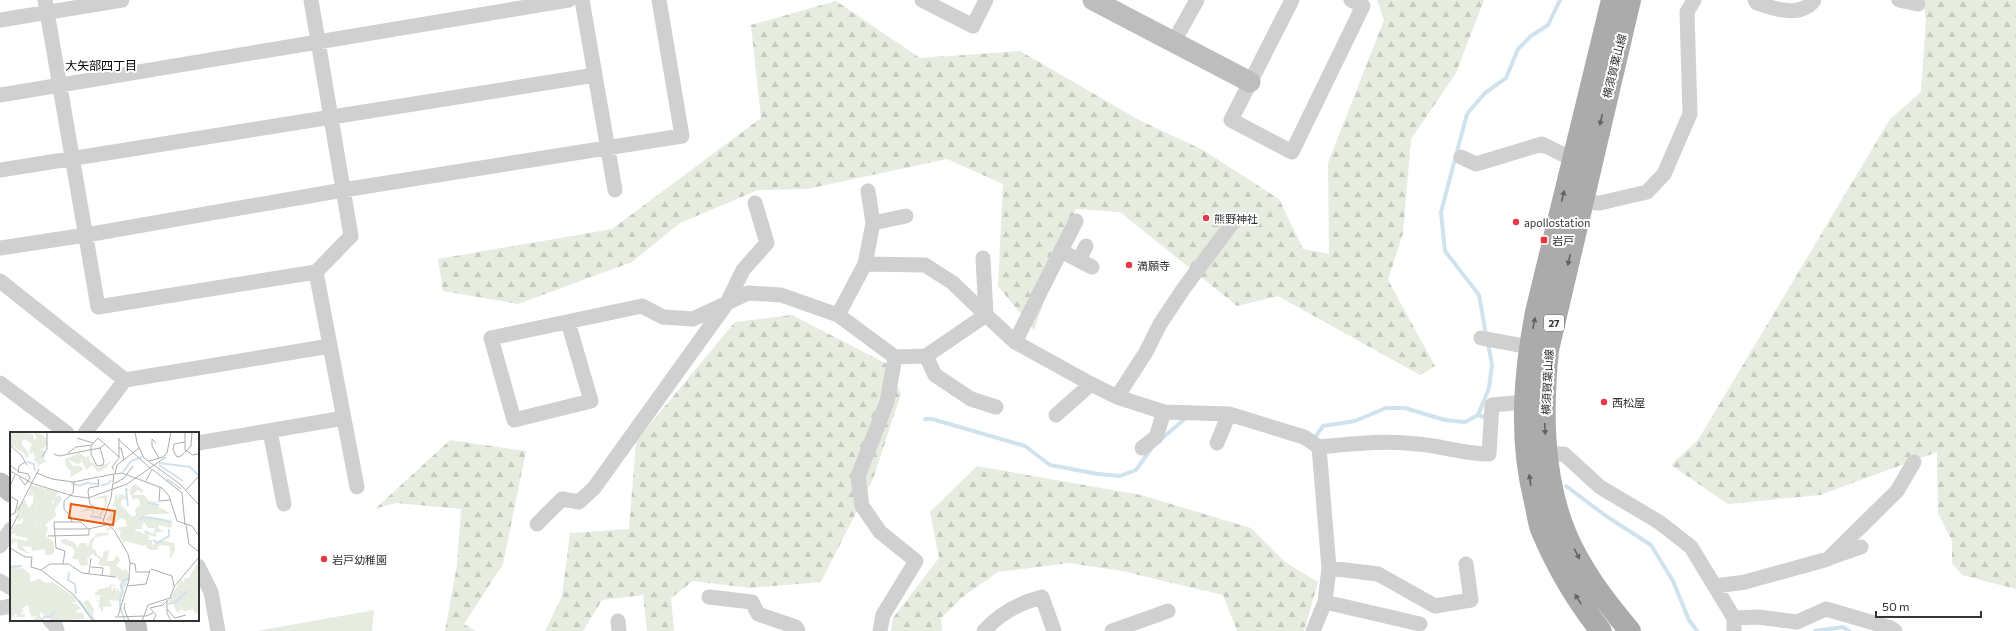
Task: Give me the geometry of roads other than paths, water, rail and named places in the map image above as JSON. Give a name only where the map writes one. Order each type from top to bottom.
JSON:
[{"type":"main road","name":"横須賀葉山線","points":[[1612,0],[1572,157],[1529,347],[1535,401],[1547,454],[1552,487],[1565,532],[1584,569],[1611,608],[1630,631]]},
{"type":"main road","name":"横須賀葉山線","points":[[1601,631],[1577,598],[1541,528],[1531,488],[1524,433],[1535,401],[1548,350],[1630,0]]},
{"type":"street","points":[[0,20],[46,6],[122,0]]},
{"type":"street","points":[[46,6],[98,307],[316,272],[351,236],[311,0]]},
{"type":"street","points":[[0,95],[569,0]]},
{"type":"street","points":[[582,0],[615,190]]},
{"type":"street","points":[[0,248],[86,235],[344,190],[682,136],[659,0]]},
{"type":"street","points":[[922,0],[973,26],[986,0]]},
{"type":"street","points":[[1093,0],[1250,82]]},
{"type":"street","points":[[1173,43],[1197,0]]},
{"type":"street","points":[[1292,0],[1231,120],[1292,152],[1363,6],[1351,0]]},
{"type":"street","points":[[1582,202],[1600,203],[1647,192],[1664,174],[1690,114],[1687,12],[1694,0]]},
{"type":"street","points":[[1755,0],[1757,3],[1777,10],[1797,11],[1814,0]]},
{"type":"street","points":[[1899,0],[1918,4]]},
{"type":"street","points":[[0,170],[595,75]]},
{"type":"street","points":[[1461,157],[1476,164],[1542,144],[1562,154],[1572,157]]},
{"type":"street","points":[[838,315],[865,264],[873,223],[868,191]]},
{"type":"street","points":[[538,524],[562,499],[579,502],[594,488],[727,303],[743,270],[767,243],[755,203]]},
{"type":"street","points":[[873,223],[906,216]]},
{"type":"street","points":[[1014,342],[1076,221]]},
{"type":"street","points":[[1118,397],[1146,352],[1160,324],[1184,288],[1233,222]]},
{"type":"street","points":[[1079,260],[1086,246]]},
{"type":"street","points":[[1061,251],[1092,267]]},
{"type":"street","points":[[983,258],[986,315]]},
{"type":"street","points":[[865,264],[925,265],[953,283],[1014,342],[1118,397],[1164,412],[1229,414],[1304,437],[1319,447],[1371,442],[1418,444],[1473,454],[1489,454],[1492,405],[1535,401]]},
{"type":"street","points":[[316,272],[357,487]]},
{"type":"street","points":[[0,281],[125,380]]},
{"type":"street","points":[[568,322],[591,401],[514,420],[491,338],[642,306],[663,317],[693,319],[748,293],[781,295],[838,315],[895,357],[926,356],[986,315]]},
{"type":"street","points":[[1482,338],[1529,347]]},
{"type":"street","points":[[86,432],[125,380],[330,346]]},
{"type":"street","points":[[926,356],[935,375],[971,399],[996,407]]},
{"type":"street","points":[[880,631],[883,615],[916,561],[880,532],[862,506],[858,476],[887,402],[895,357]]},
{"type":"street","points":[[0,383],[67,432]]},
{"type":"street","points":[[1056,415],[1091,384]]},
{"type":"street","points":[[1142,448],[1156,437],[1164,412]]},
{"type":"street","points":[[1217,443],[1229,414]]},
{"type":"street","points":[[199,443],[344,418]]},
{"type":"street","points":[[270,431],[284,504]]},
{"type":"street","points":[[1313,631],[1325,602],[1329,568],[1319,447]]},
{"type":"street","points":[[1547,454],[1564,454],[1600,487],[1658,522],[1691,547],[1716,586],[1734,625],[1758,617],[1797,622],[1826,609],[1891,628],[1895,631]]},
{"type":"street","points":[[1828,559],[1897,491],[1914,462]]},
{"type":"street","points":[[0,484],[10,491]]},
{"type":"street","points":[[0,546],[10,531]]},
{"type":"street","points":[[1716,586],[1745,582],[1828,559],[1861,547]]},
{"type":"street","points":[[1329,568],[1378,574],[1435,606],[1471,600],[1466,564]]},
{"type":"street","points":[[199,568],[211,592],[218,631]]},
{"type":"street","points":[[0,581],[10,587]]},
{"type":"street","points":[[710,597],[752,602],[758,614],[796,627],[798,631]]},
{"type":"street","points":[[984,631],[1000,615],[1028,601],[1042,598],[1054,631]]},
{"type":"street","points":[[1325,602],[1420,624]]},
{"type":"street","points":[[0,608],[10,606]]},
{"type":"street","points":[[1403,631],[1420,624],[1435,606]]},
{"type":"street","points":[[1112,631],[1168,611]]},
{"type":"street","points":[[51,621],[56,627],[57,631]]},
{"type":"street","points":[[135,621],[137,631]]},
{"type":"waterway","points":[[1486,335],[1479,295],[1445,251],[1441,212],[1467,114],[1485,93],[1506,78],[1518,49],[1531,36],[1548,25],[1560,0]]},
{"type":"waterway","points":[[1314,439],[1323,426],[1355,421],[1386,408],[1405,408],[1445,420],[1465,422],[1478,415],[1489,388],[1492,365],[1488,343]]},
{"type":"waterway","points":[[1478,415],[1484,417]]},
{"type":"waterway","points":[[1160,440],[1187,417]]},
{"type":"waterway","points":[[925,419],[932,419],[1025,446],[1050,465],[1098,474],[1120,476],[1136,470],[1151,449]]},
{"type":"waterway","points":[[1566,486],[1606,516],[1651,545],[1673,581],[1689,620],[1697,631]]},
{"type":"waterway","points":[[1815,631],[1843,627],[1849,631]]},
{"type":"place","name":"熊野神社","points":[[1206,218]]},
{"type":"place","name":"apollostation","points":[[1516,222]]},
{"type":"place","name":"岩戸","points":[[1544,240]]},
{"type":"place","name":"満願寺","points":[[1129,265]]},
{"type":"place","name":"西松屋","points":[[1604,402]]},
{"type":"place","name":"岩戸幼稚園","points":[[324,559]]},
{"type":"district","name":"大矢部四丁目","points":[[101,65]]}]
